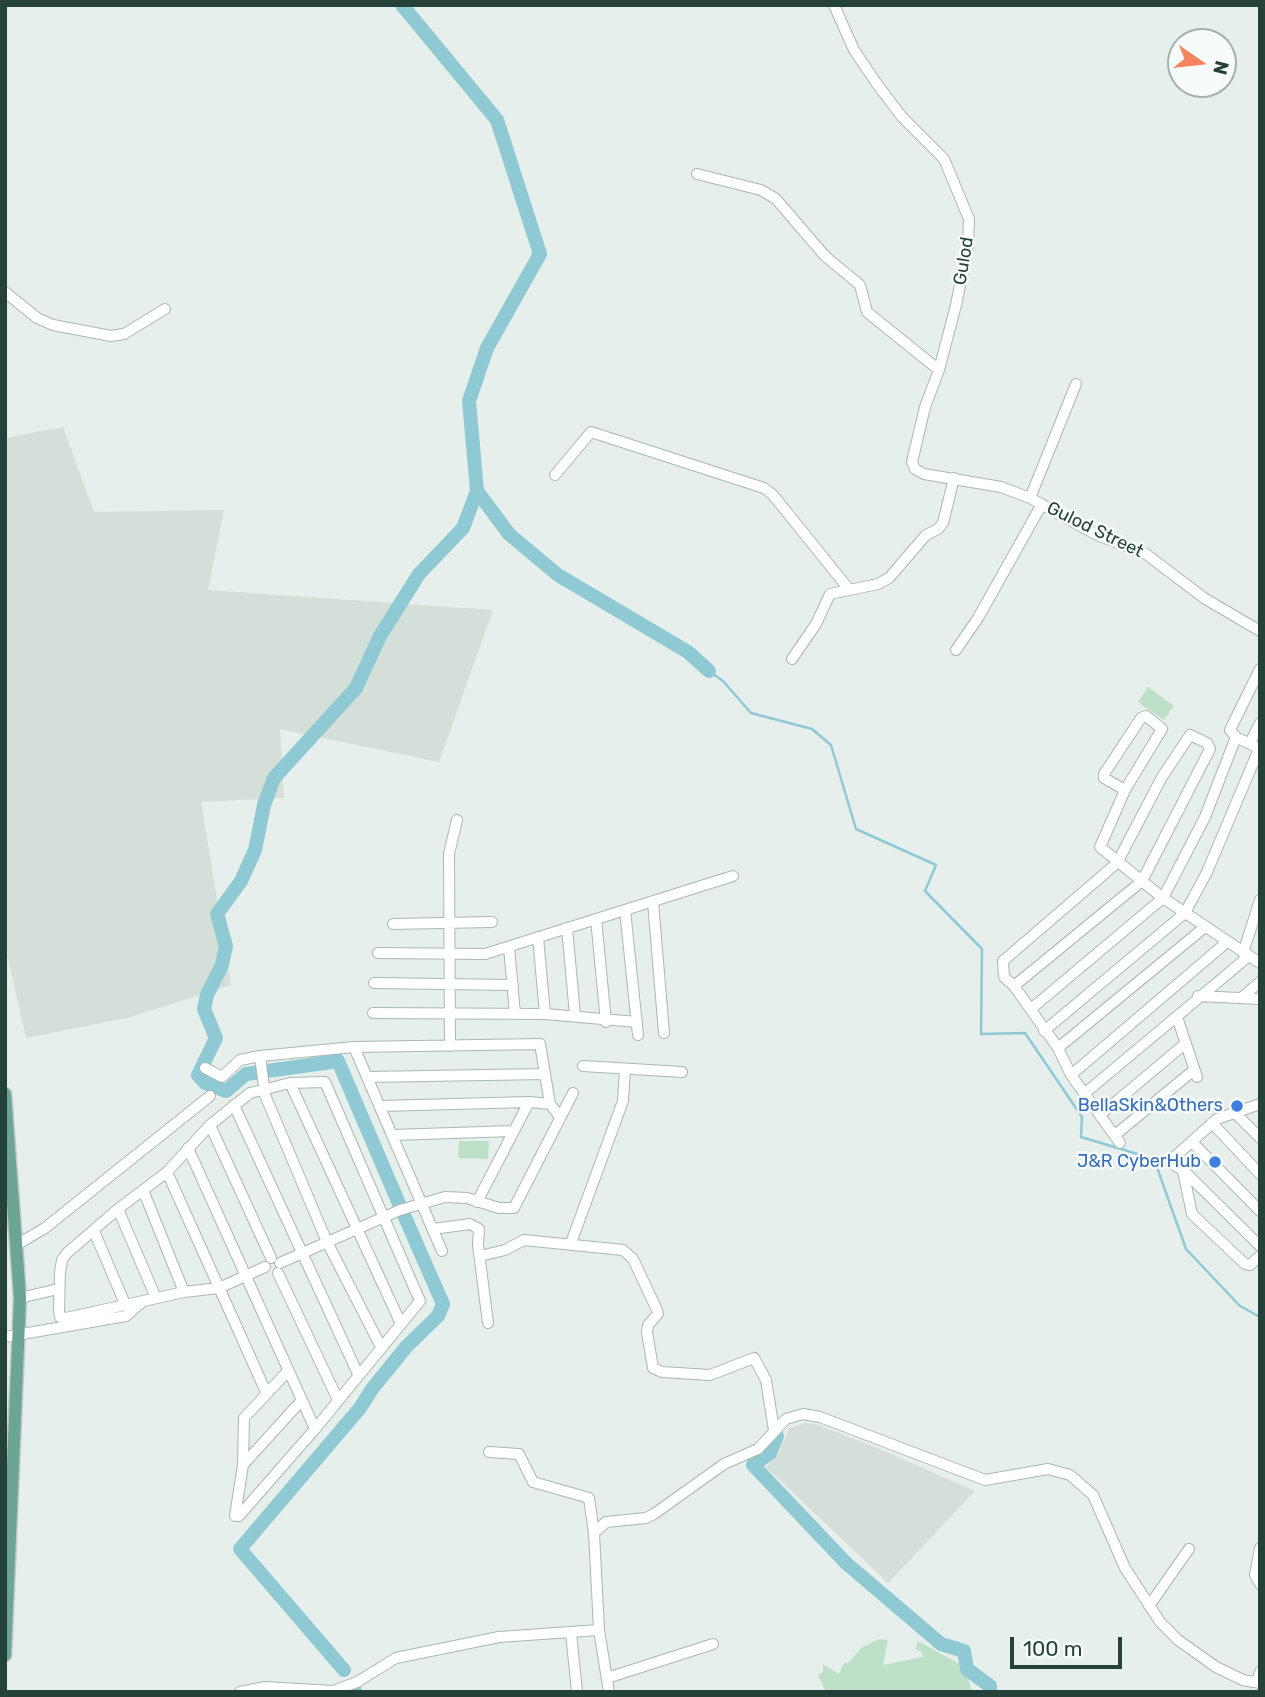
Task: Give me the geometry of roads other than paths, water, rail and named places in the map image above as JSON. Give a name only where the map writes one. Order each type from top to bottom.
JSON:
[{"type":"main road","points":[[5,1094],[20,1298],[10,1435],[5,1655]]},
{"type":"street","name":"Gulod","points":[[834,5],[854,50],[877,84],[902,117],[944,159],[969,219],[964,270],[912,462],[915,469],[925,474],[954,478]]},
{"type":"street","points":[[696,174],[761,190],[776,199],[825,256],[860,285],[867,312],[939,370]]},
{"type":"street","points":[[5,292],[37,318],[53,325],[111,335],[124,334],[165,309]]},
{"type":"street","points":[[1030,498],[1076,384]]},
{"type":"street","points":[[555,475],[591,432],[764,488],[773,495],[848,589]]},
{"type":"street","points":[[792,659],[816,624],[830,594],[878,584],[889,578],[926,535],[938,529],[943,523],[954,478]]},
{"type":"street","name":"Gulod Street","points":[[954,478],[1001,487],[1030,498],[1097,535],[1146,554],[1204,598],[1260,631]]},
{"type":"street","points":[[956,650],[978,618],[1042,504]]},
{"type":"street","points":[[1256,747],[1236,737],[1230,726],[1260,669]]},
{"type":"street","points":[[1125,790],[1104,778],[1104,774],[1141,718],[1146,716],[1162,729],[1125,790],[1100,844],[1117,863],[1163,898],[1260,962]]},
{"type":"street","points":[[1044,1031],[1185,913],[1207,872],[1256,747],[1260,723]]},
{"type":"street","points":[[1014,986],[1142,881],[1210,749],[1198,737],[1190,735],[1162,777],[1117,863],[1003,961],[1004,977],[1031,1009],[1058,1048],[1071,1075],[1117,1139],[1195,1074],[1177,1017]]},
{"type":"street","points":[[1031,1009],[1163,898],[1205,817],[1236,737]]},
{"type":"street","points":[[450,1046],[449,854],[457,820]]},
{"type":"street","points":[[378,953],[485,954],[733,876]]},
{"type":"street","points":[[653,902],[664,1033]]},
{"type":"street","points":[[1084,1094],[1177,1017],[1246,954],[1259,904]]},
{"type":"street","points":[[625,910],[638,1035]]},
{"type":"street","points":[[596,919],[606,1022]]},
{"type":"street","points":[[393,924],[492,922]]},
{"type":"street","points":[[1058,1048],[1205,927]]},
{"type":"street","points":[[567,928],[575,1015]]},
{"type":"street","points":[[538,937],[545,1014]]},
{"type":"street","points":[[1071,1075],[1227,942]]},
{"type":"street","points":[[509,947],[515,1014]]},
{"type":"street","points":[[1241,998],[1260,982]]},
{"type":"street","points":[[374,983],[513,985]]},
{"type":"street","points":[[1198,996],[1260,999]]},
{"type":"street","points":[[373,1013],[575,1015],[606,1022],[636,1022]]},
{"type":"street","points":[[1100,1115],[1186,1043]]},
{"type":"street","points":[[205,1068],[222,1077],[240,1060],[262,1066],[354,1047],[540,1044],[550,1104],[560,1117]]},
{"type":"street","points":[[354,1047],[442,1251]]},
{"type":"street","points":[[262,1066],[264,1088],[327,1242],[381,1347]]},
{"type":"street","points":[[583,1066],[682,1072]]},
{"type":"street","points":[[571,1244],[623,1101],[625,1069]]},
{"type":"street","points":[[367,1077],[545,1074]]},
{"type":"street","points":[[288,1371],[244,1418],[243,1465],[235,1517],[239,1516],[315,1429],[420,1301],[384,1217],[324,1082],[290,1083],[250,1093],[210,1125],[167,1172],[118,1209],[62,1260],[58,1289],[60,1317],[66,1318],[184,1292],[219,1288],[384,1217],[445,1197],[499,1208],[514,1208],[573,1093]]},
{"type":"street","points":[[290,1083],[401,1324]]},
{"type":"street","points":[[5,1253],[54,1222],[210,1096]]},
{"type":"street","points":[[380,1107],[529,1102],[550,1104]]},
{"type":"street","points":[[477,1202],[529,1102]]},
{"type":"street","points":[[1260,1104],[1212,1123],[1171,1160],[1172,1164],[1183,1170],[1260,1246]]},
{"type":"street","points":[[234,1105],[358,1374]]},
{"type":"street","points":[[1235,1113],[1260,1138]]},
{"type":"street","points":[[1212,1123],[1260,1174]]},
{"type":"street","points":[[210,1125],[338,1400]]},
{"type":"street","points":[[393,1135],[512,1131]]},
{"type":"street","points":[[1192,1142],[1260,1211]]},
{"type":"street","points":[[188,1148],[315,1429]]},
{"type":"street","points":[[1183,1170],[1192,1213],[1245,1264],[1250,1265],[1260,1256]]},
{"type":"street","points":[[167,1172],[266,1392]]},
{"type":"street","points":[[143,1190],[184,1292]]},
{"type":"street","points":[[118,1209],[156,1298]]},
{"type":"street","points":[[433,1229],[475,1225],[479,1228],[488,1323]]},
{"type":"street","points":[[94,1231],[125,1304]]},
{"type":"street","points":[[480,1256],[505,1250],[524,1240],[623,1250],[633,1259],[657,1310],[658,1314],[648,1325],[647,1332],[653,1368],[662,1373],[710,1375],[727,1370],[742,1360],[754,1358],[766,1380],[774,1430]]},
{"type":"street","points":[[20,1298],[58,1289]]},
{"type":"street","points":[[5,1337],[126,1316],[142,1302]]},
{"type":"street","points":[[243,1465],[301,1401]]},
{"type":"street","points":[[594,1533],[606,1522],[646,1518],[654,1514],[724,1464],[758,1448],[774,1430],[794,1415],[811,1415],[985,1480],[1048,1469],[1070,1475],[1098,1503],[1125,1568],[1149,1606],[1178,1640],[1231,1675],[1259,1679]]},
{"type":"street","points":[[489,1452],[519,1454],[533,1482],[590,1497],[599,1630],[609,1692]]},
{"type":"street","points":[[1260,1548],[1255,1575],[1260,1584]]},
{"type":"street","points":[[1149,1606],[1189,1549]]},
{"type":"street","points":[[240,1692],[265,1687],[333,1691],[357,1682],[396,1658],[499,1637],[599,1630]]},
{"type":"street","points":[[571,1633],[577,1692]]},
{"type":"street","points":[[607,1678],[713,1644]]},
{"type":"waterway","points":[[402,5],[497,120],[540,254],[487,348],[469,401],[477,491],[509,534],[558,575],[688,652],[709,671]]},
{"type":"waterway","points":[[400,1206],[338,1061],[246,1074],[226,1091],[205,1083],[198,1075],[216,1038],[204,1009],[207,995],[222,965],[226,946],[217,914],[241,881],[255,850],[264,805],[274,778],[356,688],[380,636],[419,574],[463,528],[477,491]]},
{"type":"waterway","points":[[709,671],[723,681],[751,713],[812,729],[831,745],[856,829],[936,865],[925,891],[982,949],[981,1034],[1025,1033],[1082,1117],[1081,1137],[1154,1159],[1186,1249],[1240,1306],[1260,1317]]},
{"type":"waterway","points":[[344,1670],[240,1549],[360,1408],[407,1346],[438,1316],[443,1304],[404,1215]]},
{"type":"waterway","points":[[777,1436],[770,1453],[753,1465],[846,1563],[941,1644],[964,1651],[967,1669],[990,1686],[990,1692]]},
{"type":"place","name":"BellaSkin&Others","points":[[1237,1106]]},
{"type":"place","name":"J&R CyberHub","points":[[1215,1162]]}]
